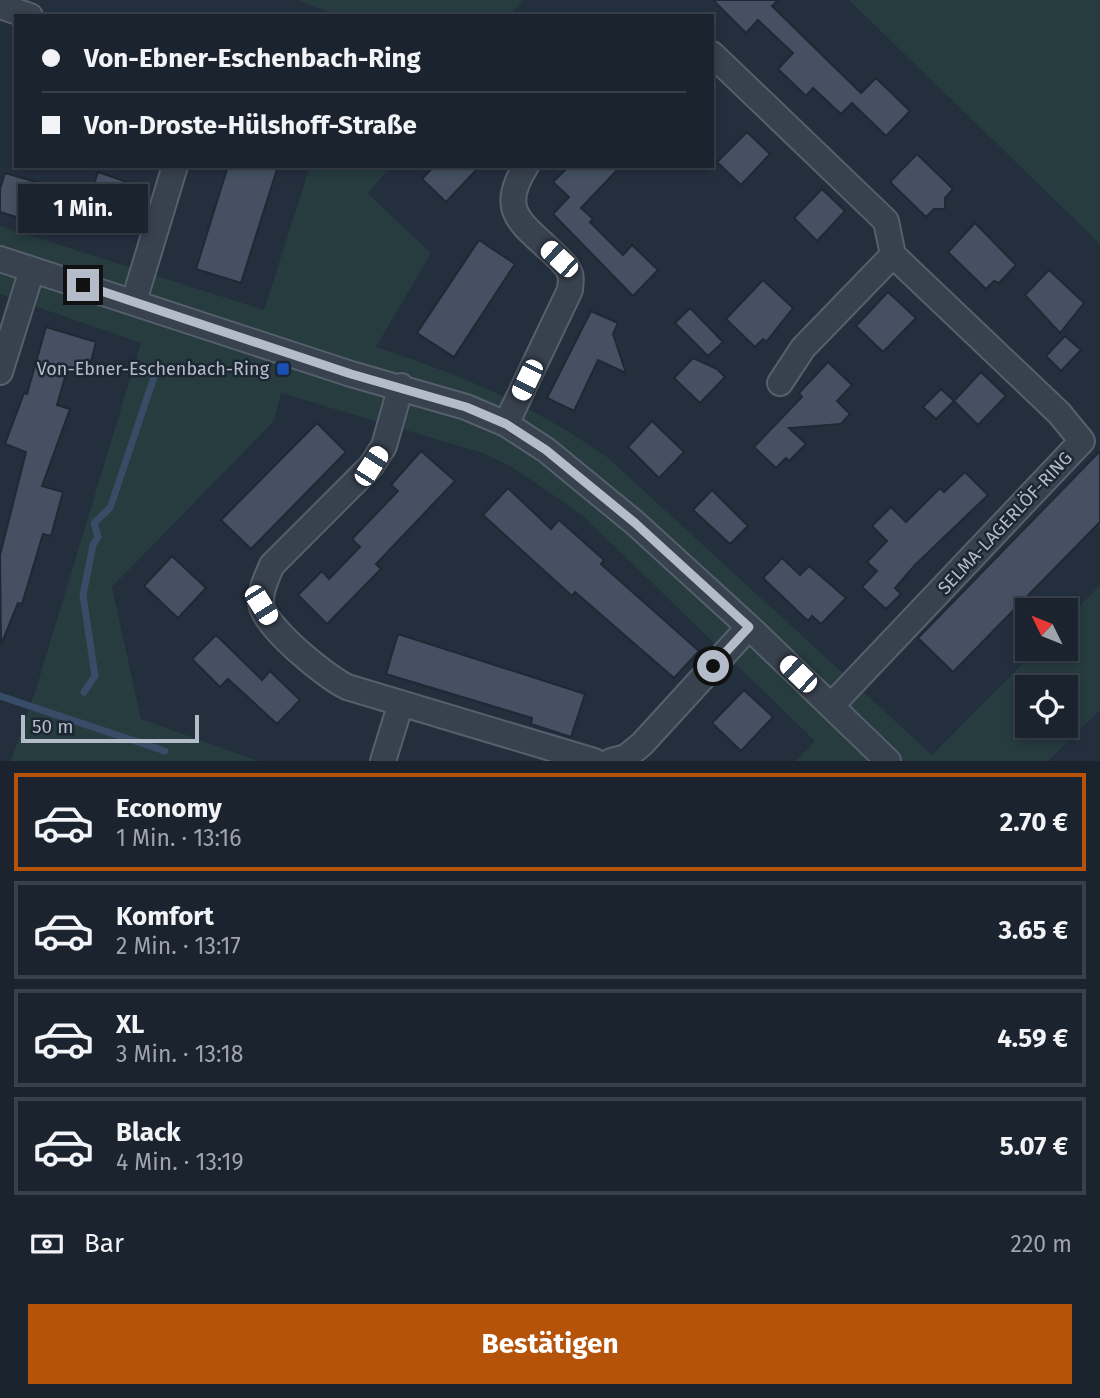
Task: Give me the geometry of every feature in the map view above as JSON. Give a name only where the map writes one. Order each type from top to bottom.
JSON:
[{"type":"street","points":[[0,6],[24,14]]},
{"type":"street","points":[[714,56],[886,221],[893,255],[803,348],[780,383]]},
{"type":"street","points":[[134,301],[174,168]]},
{"type":"street","points":[[506,424],[570,290],[570,274],[559,259],[518,220],[512,204],[513,187],[525,168]]},
{"type":"street","name":"SELMA-LAGERLÖF-RING","points":[[831,706],[1082,441],[1059,413],[893,255]]},
{"type":"street","points":[[0,258],[313,362],[466,407],[506,424],[546,450],[635,523],[749,627],[888,761]]},
{"type":"street","points":[[0,372],[32,270]]},
{"type":"street","points":[[401,386],[384,446],[371,466],[272,565],[263,586],[261,605],[272,622],[331,679],[594,761]]},
{"type":"street","points":[[611,761],[626,757],[642,744],[749,627]]},
{"type":"street","points":[[383,761],[401,703]]},
{"type":"green space","points":[[298,0],[524,0],[511,14],[334,14]]},
{"type":"green space","points":[[849,0],[1100,0],[1100,244]]},
{"type":"green space","points":[[309,168],[388,168],[368,194],[431,253],[376,347],[496,393],[552,422],[607,457],[932,755],[1024,662],[1078,662],[1078,608],[1100,585],[1100,710],[1078,732],[1078,675],[1015,675],[1015,738],[1071,738],[1048,761],[796,761],[815,741],[581,514],[512,467],[483,453],[281,393],[274,421],[112,587],[141,719],[258,761],[11,761],[36,689],[141,343],[0,294],[0,226],[264,310]]},
{"type":"building","points":[[713,0],[778,0],[772,6],[861,93],[876,78],[910,111],[886,136],[852,103],[841,114],[813,88],[806,96],[778,69],[793,53],[758,20],[746,33]]},
{"type":"building","points":[[747,132],[770,154],[741,185],[717,162]]},
{"type":"building","points":[[917,154],[953,189],[945,198],[945,209],[934,209],[926,217],[890,182]]},
{"type":"building","points":[[227,168],[277,168],[241,283],[196,269]]},
{"type":"building","points":[[432,168],[478,168],[446,202],[422,179]]},
{"type":"building","points":[[567,168],[619,168],[581,208],[593,219],[590,222],[623,255],[632,245],[658,270],[633,296],[553,214],[569,197],[553,182]]},
{"type":"building","points":[[98,172],[139,186],[127,219],[87,205]]},
{"type":"building","points":[[5,173],[53,187],[42,225],[0,212],[0,189]]},
{"type":"building","points":[[822,189],[845,211],[817,241],[794,218]]},
{"type":"building","points":[[975,223],[1016,265],[999,283],[994,281],[986,289],[948,252]]},
{"type":"building","points":[[479,240],[515,264],[454,357],[417,333]]},
{"type":"building","points":[[1049,270],[1084,303],[1060,333],[1025,295]]},
{"type":"building","points":[[763,280],[793,308],[766,342],[763,339],[755,347],[726,319]]},
{"type":"building","points":[[888,292],[916,318],[883,352],[856,326]]},
{"type":"building","points":[[690,308],[723,342],[708,356],[675,323]]},
{"type":"building","points":[[591,311],[618,323],[613,334],[626,373],[598,360],[574,411],[547,398]]},
{"type":"building","points":[[46,327],[96,342],[88,373],[68,367],[57,405],[70,409],[42,486],[63,492],[51,536],[43,534],[22,604],[18,603],[1,645],[0,555],[26,452],[5,444],[24,393],[27,394]]},
{"type":"building","points":[[1065,336],[1081,350],[1061,371],[1046,356]]},
{"type":"building","points":[[693,358],[717,369],[725,377],[700,403],[674,378]]},
{"type":"building","points":[[828,362],[852,385],[837,401],[850,414],[841,424],[789,428],[806,444],[789,461],[786,458],[776,468],[754,447],[802,397],[799,393]]},
{"type":"building","points":[[981,372],[1006,396],[978,425],[954,401]]},
{"type":"building","points":[[941,389],[954,401],[936,419],[923,407]]},
{"type":"building","points":[[652,421],[684,452],[659,478],[628,447]]},
{"type":"building","points":[[317,423],[346,452],[251,549],[221,520]]},
{"type":"building","points":[[421,451],[455,481],[376,564],[381,569],[327,624],[298,595],[322,571],[329,579],[360,547],[352,539],[398,491],[391,485]]},
{"type":"building","points":[[1100,451],[1100,522],[1026,598],[1015,598],[1015,609],[953,672],[918,638]]},
{"type":"building","points":[[965,472],[988,495],[916,564],[895,588],[901,594],[886,609],[862,587],[877,571],[867,562],[887,541],[872,526],[891,507],[906,522],[940,488],[944,492]]},
{"type":"building","points":[[508,488],[551,529],[559,520],[604,560],[601,564],[699,651],[674,678],[575,592],[572,596],[483,515]]},
{"type":"building","points":[[712,490],[748,526],[730,544],[693,510]]},
{"type":"building","points":[[172,556],[206,588],[178,618],[144,586]]},
{"type":"building","points":[[782,558],[800,575],[809,566],[846,598],[821,624],[812,616],[808,621],[763,578]]},
{"type":"building","points":[[398,634],[585,694],[571,737],[531,724],[532,718],[386,674]]},
{"type":"building","points":[[216,635],[262,680],[270,671],[300,700],[277,724],[228,679],[220,687],[192,659]]},
{"type":"building","points":[[744,690],[773,717],[741,751],[712,723]]},
{"type":"waterway","points":[[84,692],[95,676],[83,595],[93,545],[98,537],[94,523],[110,508],[154,377]]},
{"type":"waterway","points":[[0,696],[165,751]]},
{"type":"place","name":"Von-Ebner-Eschenbach-Ring","points":[[283,369]]},
{"type":"route","points":[[83,285],[351,374],[401,386],[466,407],[506,424],[546,450],[635,523],[749,627],[713,666]]}]
